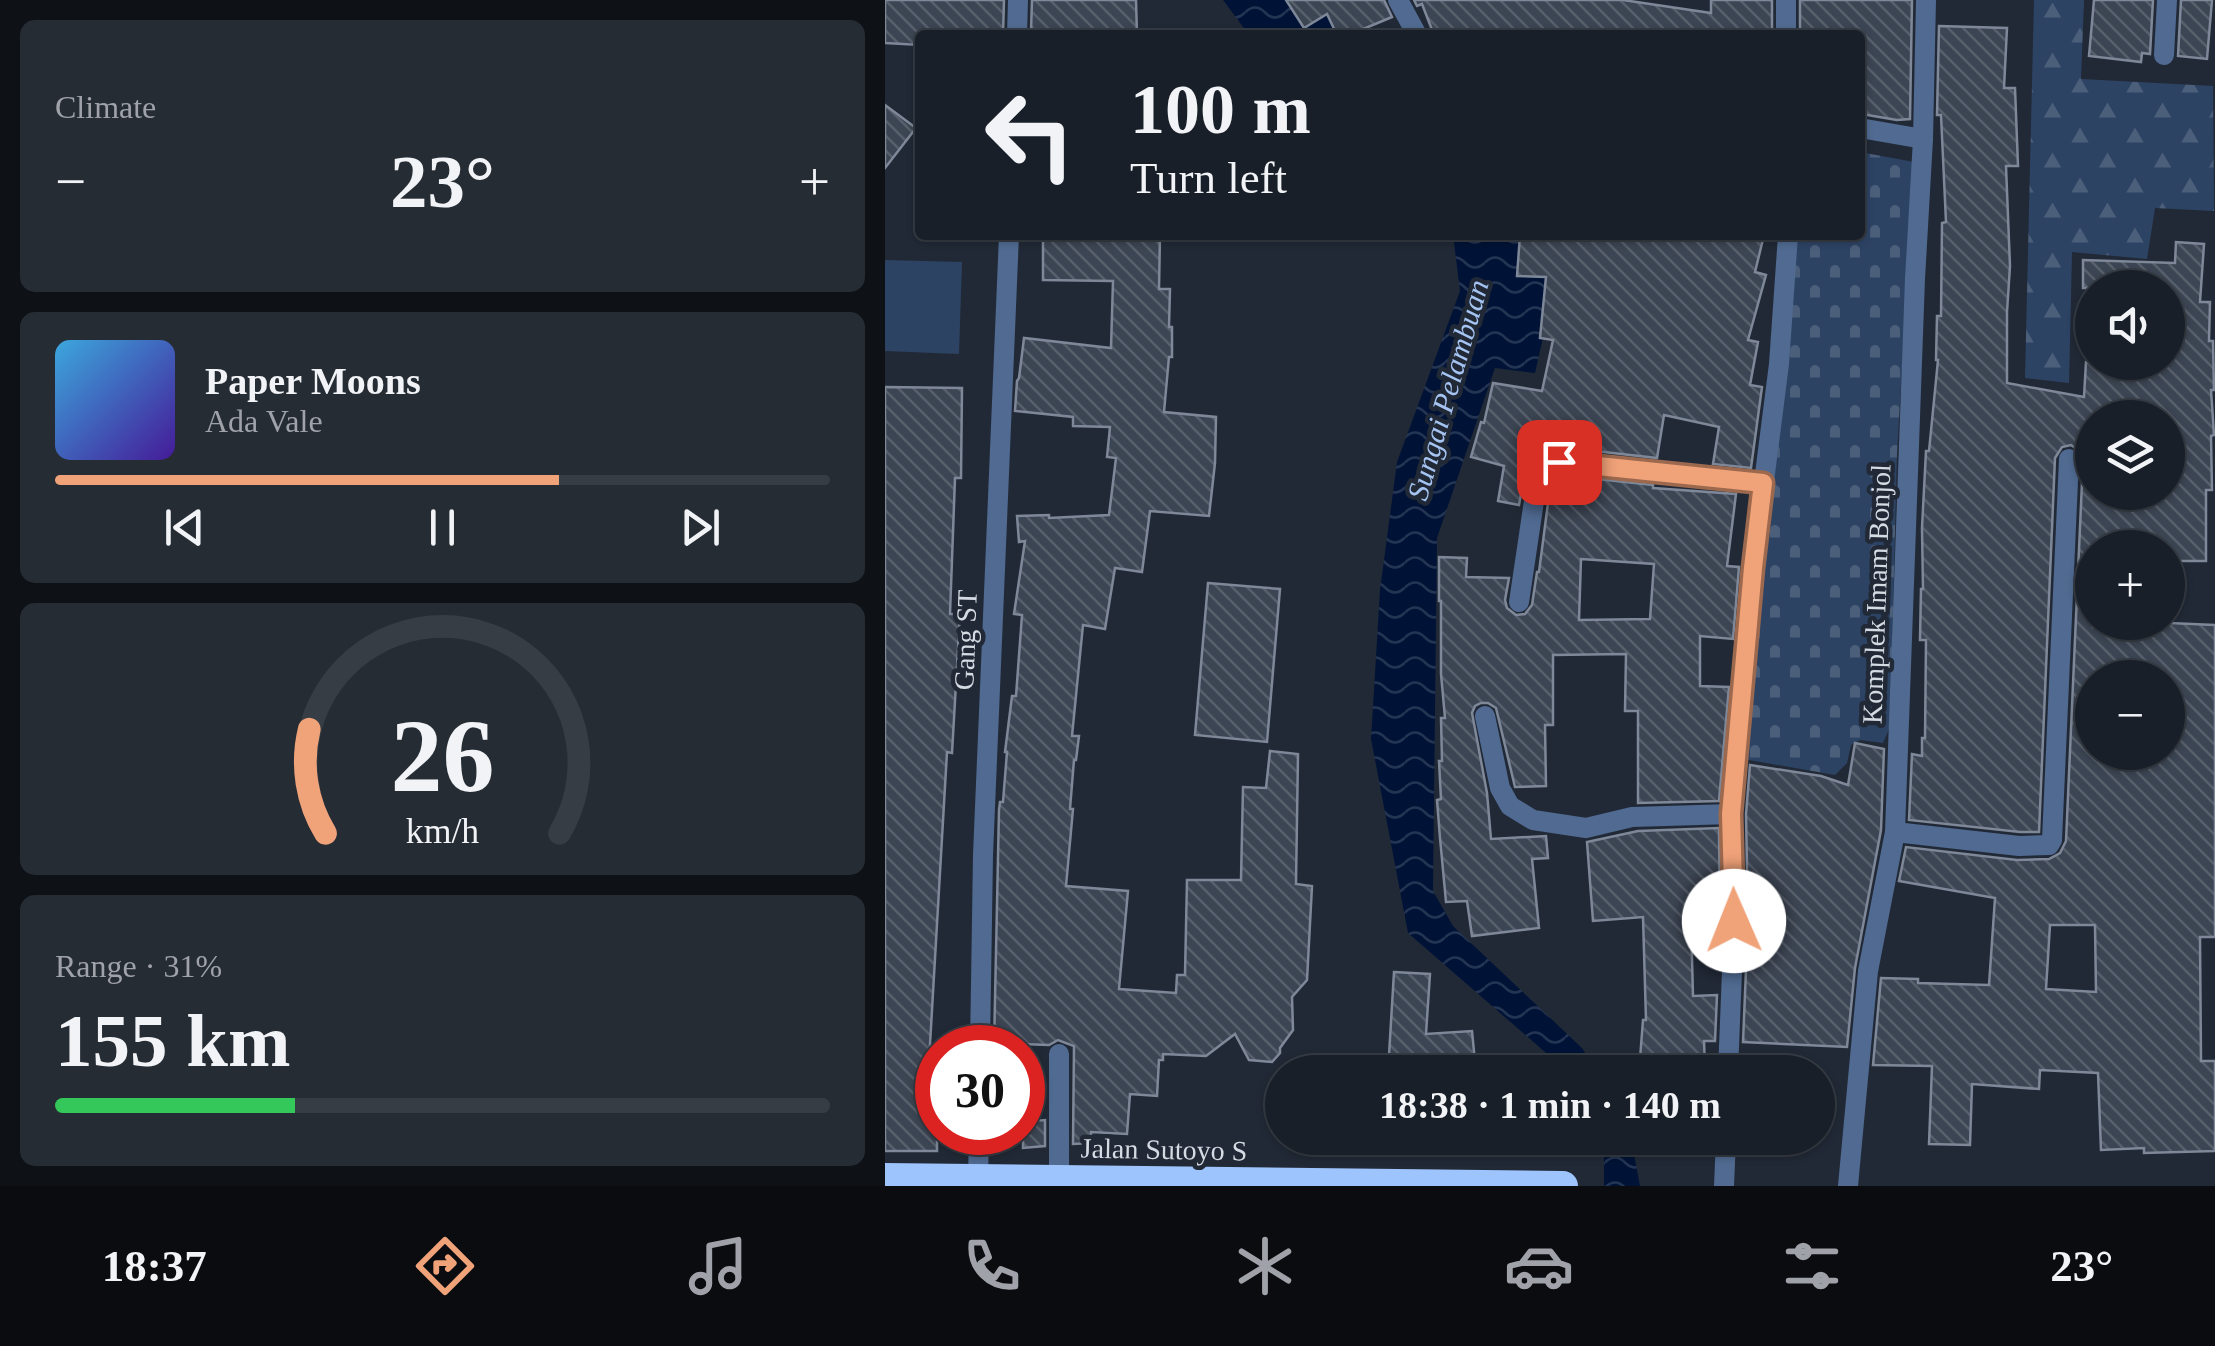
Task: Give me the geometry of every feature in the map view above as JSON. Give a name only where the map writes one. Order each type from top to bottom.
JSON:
[{"type":"highway","name":"Jalan Sutoyo S","points":[[885,1178],[1563,1186]]},
{"type":"street","points":[[1017,30],[1019,0]]},
{"type":"street","points":[[1397,0],[1414,30]]},
{"type":"street","points":[[1786,0],[1786,30]]},
{"type":"street","name":"Komplek Imam Bonjol","points":[[1848,1186],[1868,971],[1895,832],[1926,0]]},
{"type":"street","points":[[2164,56],[2167,0]]},
{"type":"street","points":[[1865,129],[1923,139]]},
{"type":"street","name":"Gang ST","points":[[981,1025],[983,856],[1009,240]]},
{"type":"street","points":[[1729,1055],[1734,921],[1731,814],[1753,568],[1779,364],[1788,240]]},
{"type":"street","points":[[1895,832],[2019,846],[2049,845],[2052,840],[2069,459]]},
{"type":"street","points":[[1519,602],[1538,474],[1547,464],[1559,462],[1763,483]]},
{"type":"street","points":[[1485,716],[1500,788],[1510,806],[1533,820],[1586,828],[1631,818],[1731,814]]},
{"type":"street","points":[[1059,1054],[1059,1181]]},
{"type":"street","points":[[979,1155],[979,1180]]},
{"type":"street","points":[[1724,1186],[1725,1155]]},
{"type":"green space","points":[[2034,0],[2084,0],[2081,79],[2213,86],[2214,211],[2155,208],[2147,259],[2072,252],[2069,383],[2025,378]]},
{"type":"green space","points":[[1865,153],[1914,162],[1897,453],[1890,727],[1883,743],[1860,740],[1851,745],[1847,763],[1835,775],[1743,759],[1790,339],[1797,240],[1865,240]]},
{"type":"green space","points":[[885,260],[962,262],[959,354],[885,351]]},
{"type":"water","points":[[1223,0],[1349,0],[1367,30],[1245,30]]},
{"type":"water","name":"Sungai Pelambuan","points":[[1454,240],[1542,240],[1555,285],[1535,373],[1495,368],[1437,538],[1433,891],[1453,926],[1586,1055],[1548,1055],[1408,933],[1371,739],[1380,590],[1397,462],[1460,291]]},
{"type":"water","points":[[1604,1155],[1634,1155],[1640,1186],[1604,1186]]},
{"type":"building","points":[[885,0],[1004,0],[1003,30],[915,30],[915,45],[885,43]]},
{"type":"building","points":[[1032,0],[1136,0],[1137,30],[1031,30]]},
{"type":"building","points":[[1286,0],[1384,0],[1392,17],[1361,30],[1335,30],[1327,14],[1304,28]]},
{"type":"building","points":[[1414,0],[1623,0],[1711,13],[1711,0],[1772,0],[1772,30],[1432,30],[1422,4],[1417,6]]},
{"type":"building","points":[[1800,0],[1912,0],[1910,119],[1865,115],[1865,30],[1800,30]]},
{"type":"building","points":[[2094,0],[2153,0],[2150,54],[2142,53],[2141,62],[2089,56]]},
{"type":"building","points":[[2181,0],[2212,0],[2207,59],[2178,56]]},
{"type":"building","points":[[1939,26],[2007,28],[2004,88],[2015,88],[2018,166],[2006,166],[2010,266],[2007,383],[2084,397],[2085,380],[2185,380],[2185,270],[2083,270],[2083,260],[2175,263],[2176,242],[2204,244],[2200,302],[2210,302],[2214,390],[2212,490],[2206,490],[2206,561],[2185,561],[2185,530],[2080,530],[2081,510],[2185,510],[2185,400],[2075,400],[2075,448],[2062,447],[2055,458],[2039,832],[1909,820],[1912,754],[1922,756],[1925,738],[1926,640],[1920,640],[1922,528],[1926,451],[1938,360],[1937,316],[1941,316],[1942,223],[1946,222],[1941,115],[1937,115]]},
{"type":"building","points":[[885,105],[915,129],[885,168]]},
{"type":"building","points":[[1043,240],[1160,240],[1159,289],[1170,289],[1172,327],[1164,412],[1216,417],[1215,463],[1209,516],[1150,511],[1142,572],[1115,568],[1105,629],[1083,625],[1072,736],[1079,736],[1066,886],[1128,891],[1119,989],[1176,993],[1177,975],[1185,975],[1187,880],[1241,880],[1243,787],[1266,788],[1270,751],[1298,754],[1296,884],[1312,886],[1307,980],[1292,997],[1293,1030],[1278,1055],[1265,1055],[1265,1061],[1249,1060],[1235,1034],[1206,1056],[1163,1054],[1163,1060],[1159,1060],[1157,1096],[1130,1094],[1127,1134],[1091,1132],[1091,1143],[1073,1144],[1074,1046],[1058,1040],[1045,1045],[1045,1025],[994,1025],[999,810],[1003,802],[1012,696],[1016,696],[1022,615],[1014,614],[1025,541],[1019,542],[1017,516],[1109,515],[1116,458],[1107,457],[1110,427],[1073,426],[1073,417],[1015,411],[1024,338],[1111,348],[1113,281],[1043,280]]},
{"type":"building","points":[[1520,240],[1763,240],[1755,272],[1766,275],[1748,340],[1758,342],[1750,385],[1762,387],[1751,468],[1713,464],[1719,427],[1664,415],[1657,458],[1560,447],[1544,451],[1525,471],[1519,505],[1498,501],[1504,466],[1471,457],[1493,383],[1542,391],[1553,340],[1540,338],[1546,277],[1517,276]]},
{"type":"building","points":[[885,387],[962,388],[961,478],[955,478],[950,614],[960,614],[952,753],[947,752],[931,1025],[915,1025],[915,1151],[885,1151]]},
{"type":"building","points":[[1560,475],[1736,494],[1727,566],[1739,567],[1733,639],[1700,636],[1700,686],[1729,687],[1719,801],[1638,803],[1638,711],[1625,711],[1626,654],[1553,655],[1553,725],[1545,725],[1546,786],[1515,787],[1496,708],[1481,703],[1472,713],[1491,839],[1546,836],[1548,858],[1532,859],[1539,928],[1472,936],[1467,901],[1446,902],[1440,838],[1437,800],[1441,799],[1441,718],[1445,718],[1439,557],[1467,558],[1466,577],[1509,578],[1507,608],[1516,615],[1525,614],[1532,605],[1539,572],[1551,480]],"holes":[[[1581,559],[1654,564],[1650,619],[1579,620]]]},
{"type":"building","points":[[1208,583],[1280,589],[1267,742],[1195,735]]},
{"type":"building","points":[[2185,624],[2215,625],[2215,937],[2200,937],[2201,1061],[2215,1061],[2215,1151],[2101,1150],[2098,1073],[2040,1070],[2039,1089],[1972,1084],[1970,1145],[1929,1144],[1932,1066],[1873,1065],[1881,978],[1989,985],[1995,898],[1899,881],[1906,847],[2017,860],[2049,859],[2060,853],[2066,841],[2075,639],[2185,640]],"holes":[[[2050,925],[2095,925],[2096,992],[2046,989]]]},
{"type":"building","points":[[1855,743],[1884,749],[1881,830],[1855,968],[1847,1047],[1743,1042],[1750,765],[1821,776],[1848,785]]},
{"type":"building","points":[[1719,828],[1720,919],[1691,921],[1693,996],[1717,995],[1715,1041],[1704,1041],[1705,1055],[1640,1055],[1646,1020],[1643,917],[1593,921],[1587,842],[1638,831]]},
{"type":"building","points":[[1394,972],[1430,974],[1426,1034],[1472,1031],[1474,1055],[1389,1055]]},
{"type":"route","points":[[1559,462],[1763,483],[1731,814],[1734,921]]}]
